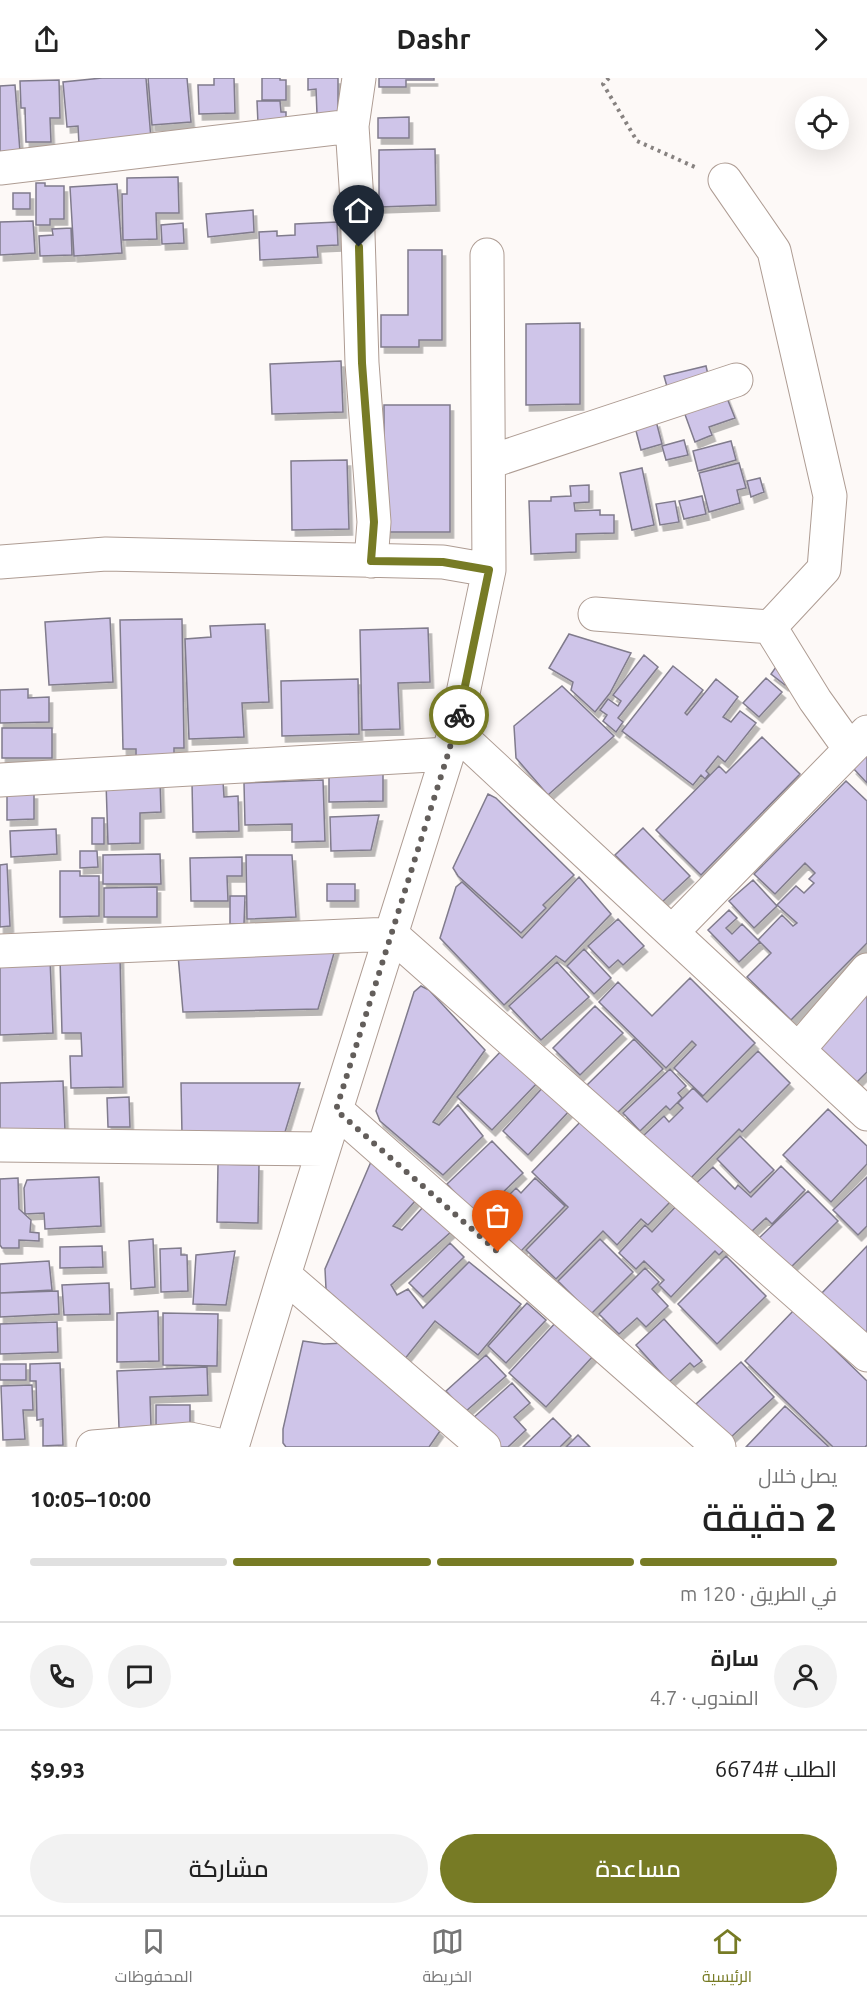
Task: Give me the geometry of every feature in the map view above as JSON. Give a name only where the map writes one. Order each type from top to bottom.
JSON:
[{"type":"street","points":[[359,78],[352,126],[357,201],[362,363],[374,522],[371,561]]},
{"type":"street","points":[[0,168],[352,126]]},
{"type":"street","points":[[725,180],[774,251],[830,496],[824,569],[770,627]]},
{"type":"street","points":[[93,1447],[190,1439],[230,1447],[452,742],[489,570],[487,255]]},
{"type":"street","points":[[489,462],[735,380]]},
{"type":"street","points":[[0,562],[106,554],[443,562],[489,570]]},
{"type":"street","points":[[595,615],[770,627]]},
{"type":"street","points":[[672,932],[859,740],[815,700],[770,627]]},
{"type":"street","points":[[0,780],[452,742],[672,932],[867,1114]]},
{"type":"street","points":[[0,951],[391,933],[867,1355]]},
{"type":"street","points":[[798,1050],[867,970]]},
{"type":"street","points":[[336,1110],[719,1447]]},
{"type":"street","points":[[0,1145],[323,1149]]},
{"type":"street","points":[[284,1275],[484,1447]]},
{"type":"path","points":[[609,78],[603,84],[637,141],[725,180]]},
{"type":"building","points":[[102,78],[146,78],[151,139],[79,145],[78,126],[67,127],[63,82]]},
{"type":"building","points":[[148,78],[187,78],[191,122],[152,125]]},
{"type":"building","points":[[214,78],[234,78],[235,113],[199,114],[198,85],[214,85]]},
{"type":"building","points":[[262,78],[286,80],[286,100],[262,100]]},
{"type":"building","points":[[308,78],[338,78],[338,113],[317,114],[316,89],[308,90]]},
{"type":"building","points":[[379,78],[434,78],[434,80],[406,80],[406,87],[379,87]]},
{"type":"building","points":[[59,80],[60,118],[50,118],[51,142],[26,142],[25,108],[21,108],[20,81]]},
{"type":"building","points":[[15,85],[20,152],[0,153],[0,86]]},
{"type":"building","points":[[257,101],[280,101],[281,112],[286,112],[286,124],[258,124]]},
{"type":"building","points":[[409,117],[409,138],[378,138],[378,118]]},
{"type":"building","points":[[435,149],[436,205],[379,207],[379,150]]},
{"type":"building","points":[[178,177],[179,213],[156,213],[157,239],[123,240],[122,194],[127,194],[127,178]]},
{"type":"building","points":[[36,183],[45,183],[45,186],[64,186],[64,219],[50,219],[50,225],[36,225]]},
{"type":"building","points":[[117,184],[122,253],[74,256],[70,187]]},
{"type":"building","points":[[13,193],[30,193],[30,209],[13,209]]},
{"type":"building","points":[[253,210],[254,232],[208,237],[206,214]]},
{"type":"building","points":[[33,221],[35,253],[0,255],[0,222]]},
{"type":"building","points":[[337,222],[338,245],[317,246],[318,257],[260,260],[259,232],[277,231],[277,236],[295,235],[295,224]]},
{"type":"building","points":[[183,223],[184,243],[162,244],[161,225]]},
{"type":"building","points":[[71,228],[72,255],[40,256],[39,236],[53,235],[52,229]]},
{"type":"building","points":[[408,250],[442,250],[442,340],[419,340],[419,347],[381,347],[381,315],[408,315]]},
{"type":"building","points":[[580,323],[580,404],[526,405],[526,324]]},
{"type":"building","points":[[341,361],[343,412],[272,414],[270,364]]},
{"type":"building","points":[[706,366],[709,379],[668,390],[664,376]]},
{"type":"building","points":[[725,393],[735,418],[709,427],[712,435],[695,442],[683,409]]},
{"type":"building","points":[[384,405],[450,405],[450,532],[384,532]]},
{"type":"building","points":[[656,421],[662,444],[641,450],[635,427]]},
{"type":"building","points":[[684,440],[688,455],[666,460],[662,446]]},
{"type":"building","points":[[731,441],[736,460],[698,471],[693,451]]},
{"type":"building","points":[[347,460],[349,529],[292,530],[291,461]]},
{"type":"building","points":[[739,463],[746,488],[737,490],[740,503],[709,512],[699,473]]},
{"type":"building","points":[[642,468],[654,525],[632,530],[620,473]]},
{"type":"building","points":[[760,478],[764,492],[751,497],[747,481]]},
{"type":"building","points":[[589,485],[589,502],[574,503],[575,511],[600,510],[600,515],[614,515],[614,533],[576,534],[576,552],[531,554],[529,501],[551,501],[551,497],[571,496],[570,486]]},
{"type":"building","points":[[702,496],[706,514],[684,519],[679,501]]},
{"type":"building","points":[[675,501],[679,522],[660,525],[656,504]]},
{"type":"building","points":[[110,618],[113,682],[49,685],[45,622]]},
{"type":"building","points":[[182,619],[184,748],[174,748],[174,755],[136,756],[136,749],[123,749],[120,620]]},
{"type":"building","points":[[265,624],[269,702],[242,703],[244,737],[189,739],[185,639],[211,637],[210,626]]},
{"type":"building","points":[[428,628],[430,682],[398,683],[400,729],[362,730],[360,630]]},
{"type":"building","points":[[569,634],[631,653],[610,693],[595,712],[571,690],[573,682],[549,668]]},
{"type":"building","points":[[644,655],[658,667],[618,718],[623,722],[616,732],[603,721],[607,715],[600,710],[608,699],[618,706],[621,701],[613,695]]},
{"type":"building","points":[[781,660],[796,671],[785,685],[771,674]]},
{"type":"building","points":[[673,666],[703,690],[685,713],[687,715],[716,679],[738,697],[723,717],[731,722],[740,711],[756,723],[725,762],[718,756],[706,771],[709,774],[705,779],[701,775],[693,785],[622,731]]},
{"type":"building","points":[[766,678],[782,692],[759,717],[743,703]]},
{"type":"building","points":[[358,679],[359,734],[282,736],[281,681]]},
{"type":"building","points":[[562,686],[614,736],[548,795],[516,758],[514,726]]},
{"type":"building","points":[[28,689],[28,698],[49,697],[49,722],[0,723],[0,690]]},
{"type":"building","points":[[2,728],[52,728],[52,758],[2,758]]},
{"type":"building","points":[[762,737],[800,774],[701,875],[656,830],[719,766],[726,773]]},
{"type":"building","points":[[867,755],[867,783],[853,768]]},
{"type":"building","points":[[383,774],[383,801],[329,802],[329,775]]},
{"type":"building","points":[[323,780],[325,841],[292,842],[292,824],[245,825],[244,783]]},
{"type":"building","points":[[160,781],[161,812],[140,813],[140,843],[108,844],[106,782]]},
{"type":"building","points":[[223,781],[224,797],[238,796],[239,831],[193,832],[192,782]]},
{"type":"building","points":[[846,781],[867,801],[867,943],[791,1020],[747,977],[771,953],[758,940],[782,915],[793,926],[797,923],[777,905],[796,886],[804,893],[814,883],[809,879],[815,873],[805,863],[775,894],[754,874]]},
{"type":"building","points":[[7,793],[34,793],[34,819],[7,820]]},
{"type":"building","points":[[488,794],[496,798],[574,875],[543,905],[546,908],[521,933],[458,876],[453,868]]},
{"type":"building","points":[[379,815],[371,850],[331,851],[330,817]]},
{"type":"building","points":[[92,818],[104,818],[104,844],[92,844]]},
{"type":"building","points":[[643,828],[690,876],[662,902],[615,855]]},
{"type":"building","points":[[56,829],[57,854],[11,857],[10,831]]},
{"type":"building","points":[[80,851],[97,851],[98,867],[80,868]]},
{"type":"building","points":[[160,854],[161,884],[103,884],[103,855]]},
{"type":"building","points":[[246,855],[292,855],[296,917],[247,919]]},
{"type":"building","points":[[242,857],[242,876],[227,876],[228,901],[191,901],[190,858]]},
{"type":"building","points":[[7,864],[10,926],[0,927],[0,865]]},
{"type":"building","points":[[60,871],[80,871],[80,876],[99,876],[99,916],[60,917]]},
{"type":"building","points":[[579,877],[611,914],[565,962],[556,956],[504,1005],[440,938],[456,887],[462,882],[522,938]]},
{"type":"building","points":[[753,880],[777,906],[754,928],[729,901]]},
{"type":"building","points":[[327,884],[355,884],[355,901],[327,901]]},
{"type":"building","points":[[157,887],[157,917],[104,917],[104,888]]},
{"type":"building","points":[[230,896],[245,896],[244,924],[230,924]]},
{"type":"building","points":[[729,910],[737,918],[726,928],[732,934],[742,924],[760,942],[739,962],[708,930]]},
{"type":"building","points":[[618,919],[644,946],[623,965],[618,960],[609,968],[588,946]]},
{"type":"building","points":[[336,946],[318,1009],[183,1012],[178,955]]},
{"type":"building","points":[[584,949],[611,978],[594,994],[567,966]]},
{"type":"building","points":[[120,957],[123,1087],[71,1088],[70,1056],[82,1056],[81,1033],[62,1033],[60,958]]},
{"type":"building","points":[[50,959],[53,1033],[0,1035],[0,960]]},
{"type":"building","points":[[557,962],[589,997],[541,1040],[509,1006]]},
{"type":"building","points":[[690,978],[755,1043],[703,1096],[674,1068],[696,1045],[692,1041],[666,1068],[599,1002],[618,982],[652,1016]]},
{"type":"building","points":[[867,985],[867,1072],[854,1085],[811,1039]]},
{"type":"building","points":[[421,986],[429,990],[485,1050],[433,1122],[439,1125],[458,1105],[483,1136],[443,1175],[380,1121],[376,1111],[414,992]]},
{"type":"building","points":[[595,1006],[623,1033],[580,1075],[553,1048]]},
{"type":"building","points":[[634,1039],[663,1069],[616,1114],[587,1085]]},
{"type":"building","points":[[505,1047],[540,1080],[492,1130],[457,1097]]},
{"type":"building","points":[[758,1051],[790,1083],[742,1132],[739,1129],[687,1182],[642,1137],[664,1116],[669,1122],[683,1108],[678,1103],[693,1088],[707,1102]]},
{"type":"building","points":[[670,1069],[686,1086],[678,1093],[682,1098],[670,1110],[666,1106],[640,1131],[623,1113]]},
{"type":"building","points":[[63,1081],[65,1131],[0,1134],[0,1083]]},
{"type":"building","points":[[181,1083],[300,1083],[285,1132],[182,1134]]},
{"type":"building","points":[[545,1085],[571,1109],[528,1155],[503,1131]]},
{"type":"building","points":[[129,1097],[130,1127],[108,1127],[107,1098]]},
{"type":"building","points":[[828,1109],[867,1146],[867,1164],[831,1202],[783,1155]]},
{"type":"building","points":[[584,1118],[670,1202],[648,1225],[641,1219],[617,1245],[603,1231],[556,1279],[526,1250],[568,1207],[532,1172]]},
{"type":"building","points":[[740,1136],[774,1170],[750,1193],[717,1159]]},
{"type":"building","points":[[492,1141],[523,1173],[477,1217],[447,1184]]},
{"type":"building","points":[[373,1157],[416,1200],[393,1226],[402,1230],[424,1206],[452,1231],[391,1285],[397,1295],[408,1289],[423,1308],[469,1262],[521,1304],[478,1355],[435,1321],[404,1360],[326,1289],[325,1269]]},
{"type":"building","points":[[218,1164],[259,1165],[258,1223],[217,1222]]},
{"type":"building","points":[[781,1166],[805,1190],[772,1224],[766,1218],[751,1232],[731,1212],[724,1219],[692,1187],[713,1167],[735,1189],[738,1185],[751,1197]]},
{"type":"building","points":[[99,1177],[101,1226],[45,1229],[44,1213],[25,1214],[24,1188],[27,1180]]},
{"type":"building","points":[[867,1177],[867,1226],[858,1235],[833,1210]]},
{"type":"building","points":[[18,1178],[19,1209],[31,1220],[30,1232],[39,1233],[39,1241],[19,1240],[19,1248],[2,1248],[0,1245],[0,1179]]},
{"type":"building","points":[[535,1178],[565,1206],[521,1251],[486,1218],[516,1188],[521,1193]]},
{"type":"building","points":[[808,1191],[838,1221],[787,1271],[757,1240]]},
{"type":"building","points":[[679,1203],[726,1248],[719,1255],[715,1251],[671,1297],[659,1285],[664,1280],[644,1261],[636,1269],[619,1253],[645,1225],[652,1232]]},
{"type":"building","points":[[153,1239],[155,1287],[131,1289],[129,1241]]},
{"type":"building","points":[[600,1239],[633,1272],[591,1314],[558,1281]]},
{"type":"building","points":[[450,1243],[464,1257],[423,1297],[409,1283]]},
{"type":"building","points":[[102,1246],[103,1267],[60,1268],[60,1247]]},
{"type":"building","points":[[867,1246],[867,1339],[820,1295]]},
{"type":"building","points":[[181,1248],[181,1255],[187,1255],[188,1291],[161,1292],[160,1249]]},
{"type":"building","points":[[235,1251],[226,1305],[193,1304],[196,1255]]},
{"type":"building","points":[[726,1256],[766,1296],[717,1344],[678,1304]]},
{"type":"building","points":[[49,1261],[52,1290],[0,1293],[0,1264]]},
{"type":"building","points":[[645,1268],[659,1282],[652,1289],[668,1306],[646,1327],[637,1318],[619,1334],[599,1314]]},
{"type":"building","points":[[109,1283],[110,1314],[64,1315],[62,1285]]},
{"type":"building","points":[[58,1291],[59,1314],[0,1317],[0,1293]]},
{"type":"building","points":[[527,1303],[546,1320],[506,1363],[488,1346]]},
{"type":"building","points":[[794,1310],[867,1381],[867,1445],[865,1447],[833,1447],[745,1361]]},
{"type":"building","points":[[158,1311],[159,1361],[117,1362],[117,1313]]},
{"type":"building","points":[[163,1313],[218,1314],[217,1366],[163,1365]]},
{"type":"building","points":[[664,1319],[702,1361],[694,1367],[690,1363],[669,1382],[636,1345]]},
{"type":"building","points":[[558,1320],[595,1354],[546,1407],[509,1373]]},
{"type":"building","points":[[57,1322],[58,1352],[0,1354],[0,1324]]},
{"type":"building","points":[[303,1341],[324,1344],[345,1343],[440,1431],[429,1447],[286,1447],[283,1443],[283,1429]]},
{"type":"building","points":[[486,1355],[506,1376],[465,1412],[446,1391]]},
{"type":"building","points":[[741,1362],[774,1397],[729,1439],[696,1404]]},
{"type":"building","points":[[60,1363],[63,1445],[43,1446],[43,1419],[37,1420],[36,1381],[30,1381],[30,1364]]},
{"type":"building","points":[[0,1364],[26,1364],[26,1380],[0,1380]]},
{"type":"building","points":[[207,1367],[208,1395],[150,1397],[151,1426],[119,1428],[117,1371]]},
{"type":"building","points":[[512,1383],[530,1403],[514,1417],[526,1430],[508,1447],[498,1447],[472,1419]]},
{"type":"building","points":[[32,1385],[33,1410],[23,1410],[25,1439],[3,1440],[1,1386]]},
{"type":"building","points":[[156,1405],[190,1405],[190,1428],[156,1428]]},
{"type":"building","points":[[785,1406],[829,1447],[746,1447]]},
{"type":"building","points":[[553,1418],[571,1436],[560,1447],[523,1447]]},
{"type":"building","points":[[578,1435],[590,1447],[566,1447]]},
{"type":"way so far","points":[[459,715],[336,1110],[498,1252]]},
{"type":"route","points":[[359,247],[362,363],[374,522],[371,561],[443,562],[489,570],[459,715]]}]
